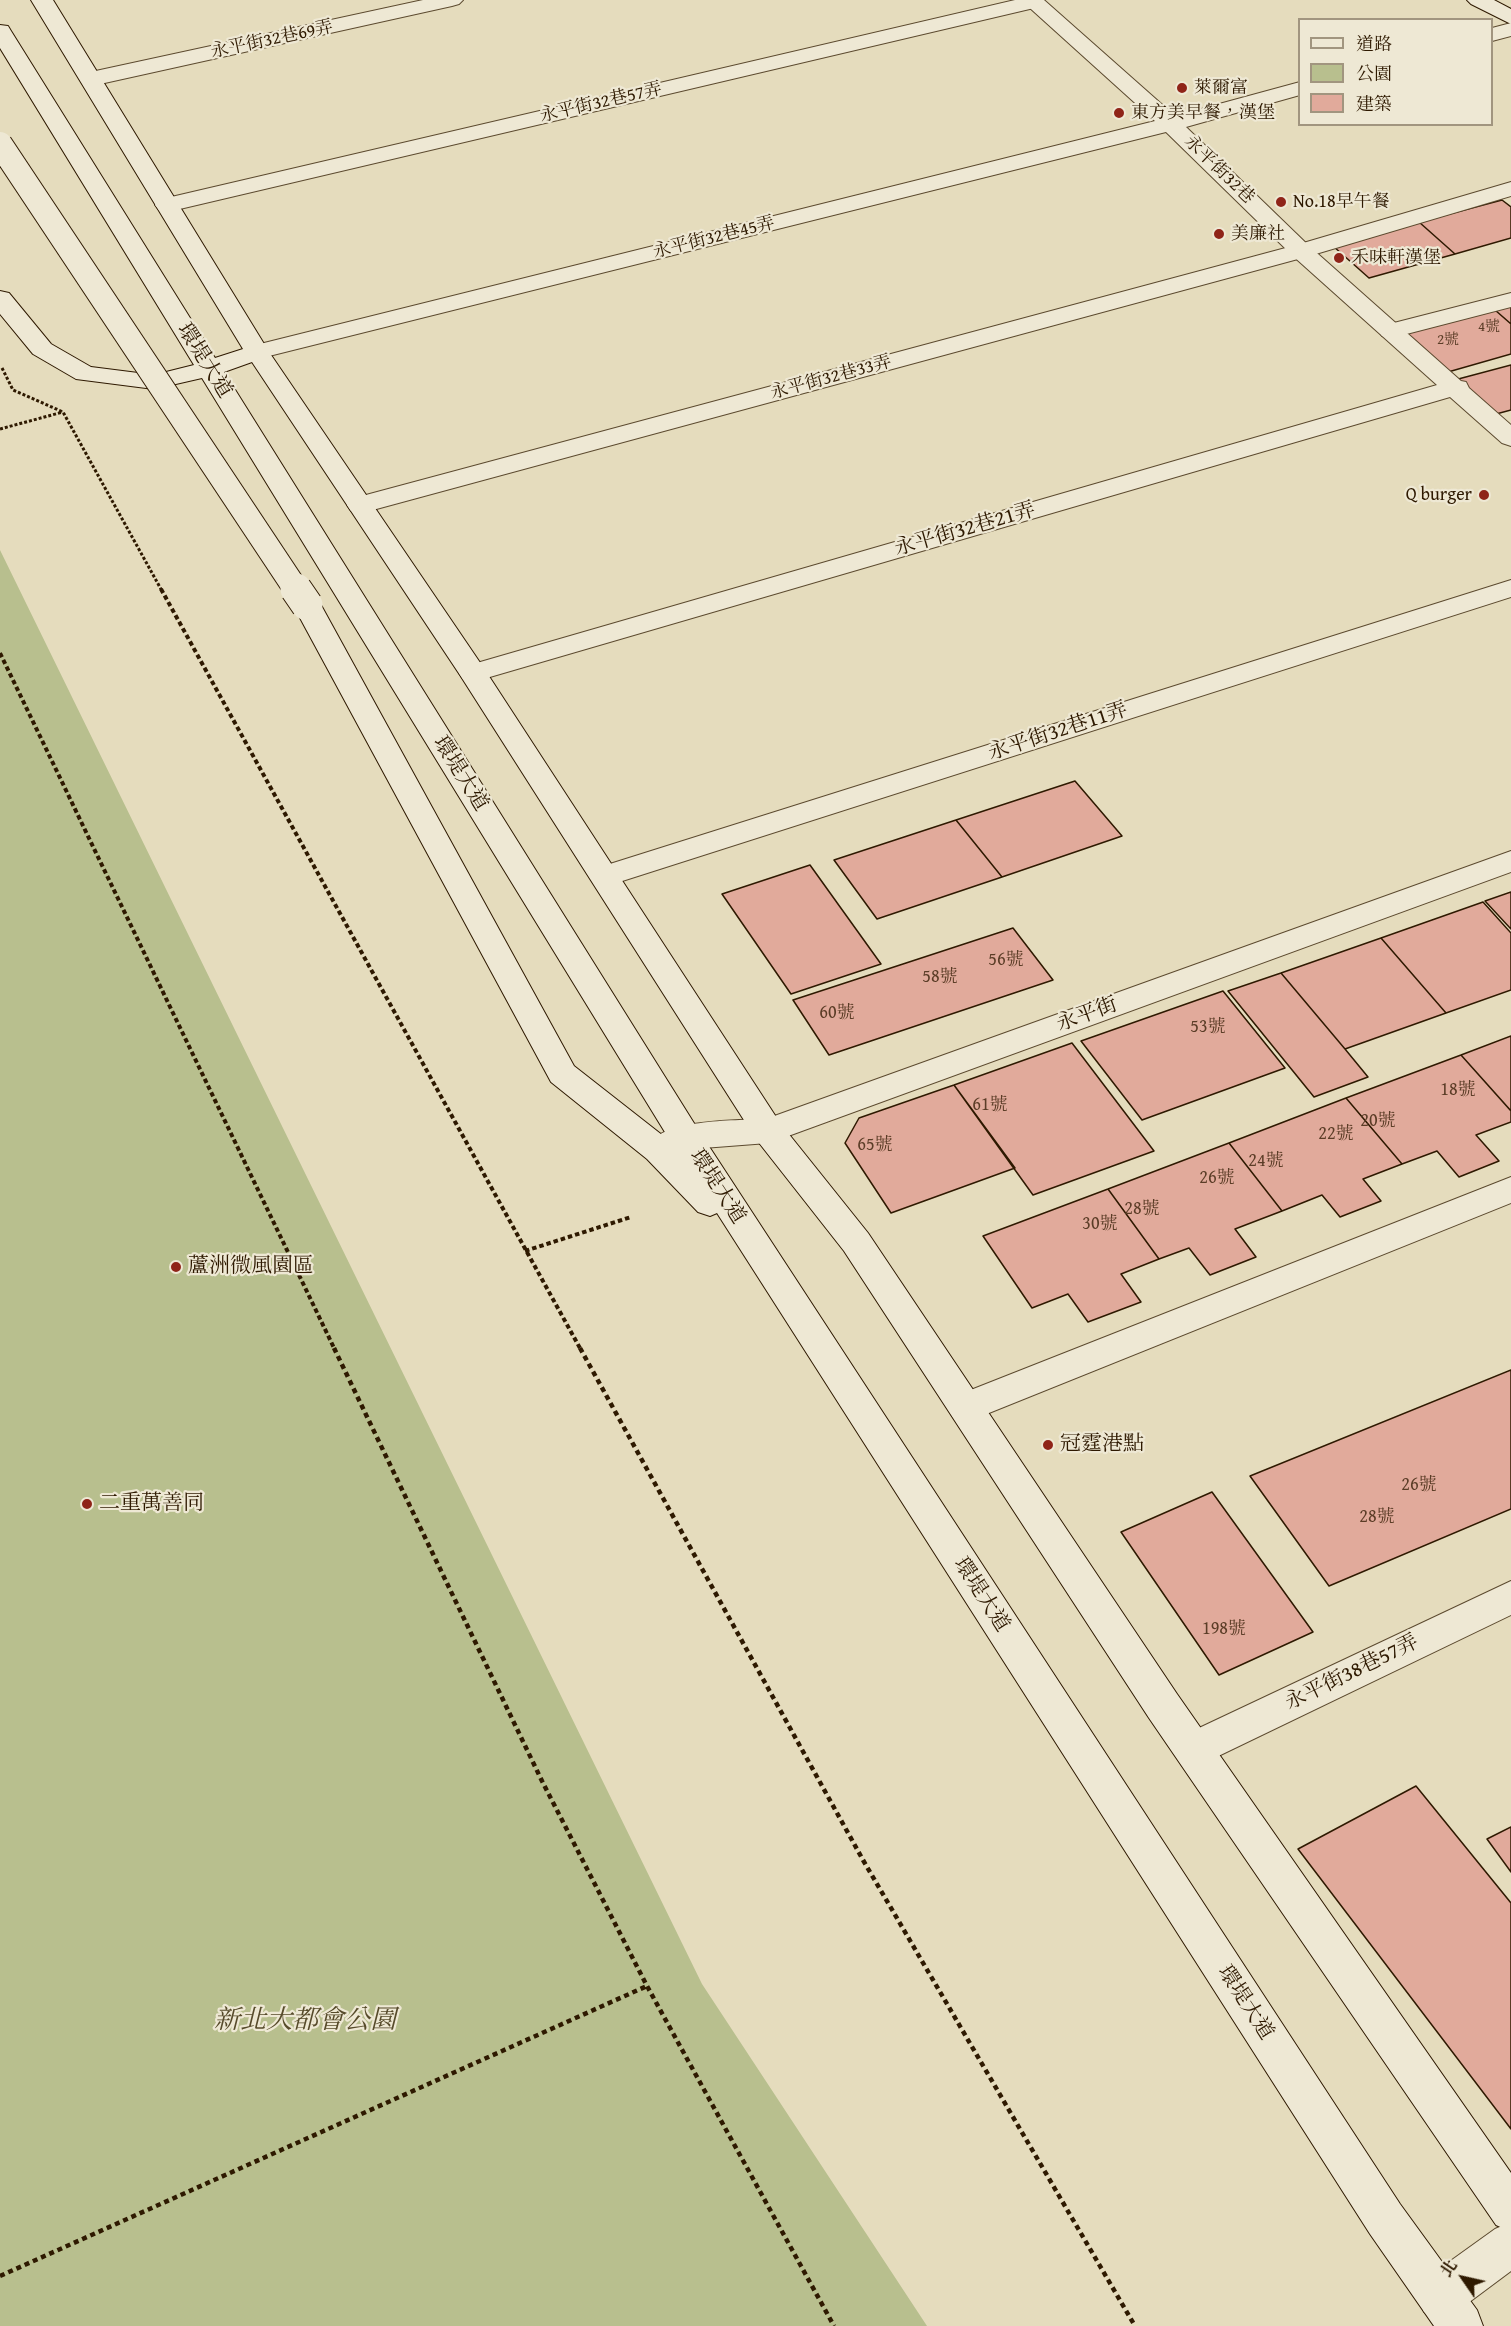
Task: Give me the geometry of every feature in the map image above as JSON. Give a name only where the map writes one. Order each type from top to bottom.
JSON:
[{"type":"street","points":[[42,0],[257,352],[473,673],[768,1131],[856,1242],[1194,1749],[1511,2210]]},
{"type":"street","name":"永平街32巷69弄","points":[[91,79],[376,8],[452,0]]},
{"type":"street","points":[[1479,0],[1511,18]]},
{"type":"street","name":"永平街32巷","points":[[1033,1],[1171,124],[1301,251],[1510,435]]},
{"type":"street","name":"永平街32巷57弄","points":[[167,205],[1033,1]]},
{"type":"street","points":[[1493,34],[1511,30]]},
{"type":"street","name":"環堤大道","points":[[0,31],[209,369],[672,1144],[761,1257],[1385,2219],[1450,2311]]},
{"type":"street","name":"永平街32巷45弄","points":[[0,298],[42,349],[85,374],[154,382],[209,369],[257,352],[1171,124],[1298,88]]},
{"type":"street","points":[[0,144],[307,605],[562,1074],[672,1144]]},
{"type":"street","name":"永平街32巷33弄","points":[[360,505],[1301,251],[1511,189]]},
{"type":"street","points":[[1391,331],[1511,300]]},
{"type":"street","name":"永平街32巷21弄","points":[[473,673],[1456,387]]},
{"type":"street","name":"永平街32巷11弄","points":[[605,876],[1511,588]]},
{"type":"street","name":"永平街","points":[[672,1144],[768,1131],[1511,861]]},
{"type":"street","points":[[966,1407],[1511,1189]]},
{"type":"street","name":"永平街38巷57弄","points":[[1194,1749],[1511,1597]]},
{"type":"street","points":[[1450,2311],[1511,2244]]},
{"type":"path","points":[[0,364],[13,390],[63,412],[863,1860],[1135,2326]]},
{"type":"path","points":[[0,429],[63,412]]},
{"type":"path","points":[[0,653],[542,1781],[647,1986],[834,2326]]},
{"type":"path","points":[[525,1251],[631,1217]]},
{"type":"path","points":[[0,2276],[647,1986]]},
{"type":"green space","name":"蘆洲微風園區","points":[[0,550],[702,1984],[927,2326],[0,2326]]},
{"type":"building","points":[[1502,200],[1511,207],[1511,238],[1455,254],[1419,222]]},
{"type":"building","points":[[1419,222],[1455,254],[1369,278],[1333,246]]},
{"type":"building","points":[[1511,305],[1511,324],[1495,310]]},
{"type":"building","points":[[1495,310],[1511,324],[1511,354],[1434,376],[1392,337]]},
{"type":"building","points":[[1511,365],[1511,410],[1485,417],[1447,382]]},
{"type":"building","points":[[1075,781],[1122,836],[1002,877],[956,820]]},
{"type":"building","points":[[956,820],[1002,877],[877,919],[834,860]]},
{"type":"building","points":[[810,865],[881,964],[791,994],[722,894]]},
{"type":"building","points":[[1511,892],[1511,929],[1485,901]]},
{"type":"building","points":[[1483,902],[1511,933],[1511,990],[1446,1013],[1381,938]]},
{"type":"building","points":[[1013,928],[1053,980],[829,1055],[793,1000]]},
{"type":"building","points":[[1381,938],[1446,1013],[1345,1049],[1281,973]]},
{"type":"building","points":[[1281,973],[1368,1077],[1314,1097],[1228,991]]},
{"type":"building","points":[[1223,991],[1285,1068],[1142,1120],[1081,1041]]},
{"type":"building","points":[[1511,1036],[1511,1111],[1461,1055]]},
{"type":"building","points":[[1072,1043],[1154,1151],[1033,1195],[954,1085]]},
{"type":"building","points":[[1461,1055],[1511,1111],[1511,1122],[1476,1135],[1499,1161],[1459,1177],[1437,1151],[1402,1164],[1346,1098]]},
{"type":"building","points":[[954,1085],[1015,1168],[891,1213],[845,1143],[859,1118]]},
{"type":"building","points":[[1346,1098],[1402,1164],[1363,1179],[1381,1201],[1340,1217],[1322,1195],[1282,1211],[1229,1143]]},
{"type":"building","points":[[1229,1143],[1282,1211],[1235,1229],[1256,1257],[1210,1275],[1189,1248],[1159,1259],[1108,1189]]},
{"type":"building","points":[[1108,1189],[1159,1259],[1121,1274],[1141,1302],[1088,1322],[1068,1294],[1032,1308],[983,1236]]},
{"type":"building","points":[[1511,1370],[1511,1509],[1329,1586],[1250,1476]]},
{"type":"building","points":[[1212,1492],[1313,1632],[1219,1675],[1121,1532]]},
{"type":"building","points":[[1416,1786],[1511,1903],[1511,2129],[1298,1849]]},
{"type":"building","points":[[1511,1827],[1511,1872],[1487,1839]]},
{"type":"place","name":"萊爾富","points":[[1182,88]]},
{"type":"place","name":"東方美早餐，漢堡","points":[[1119,113]]},
{"type":"place","name":"No.18早午餐","points":[[1281,202]]},
{"type":"place","name":"美廉社","points":[[1219,234]]},
{"type":"place","name":"禾味軒漢堡","points":[[1339,258]]},
{"type":"place","name":"Q burger","points":[[1484,495]]},
{"type":"place","name":"蘆洲微風園區","points":[[176,1267]]},
{"type":"place","name":"冠霆港點","points":[[1048,1445]]},
{"type":"place","name":"二重萬善同","points":[[87,1504]]},
{"type":"park label","name":"新北大都會公園","points":[[305,2021]]}]
